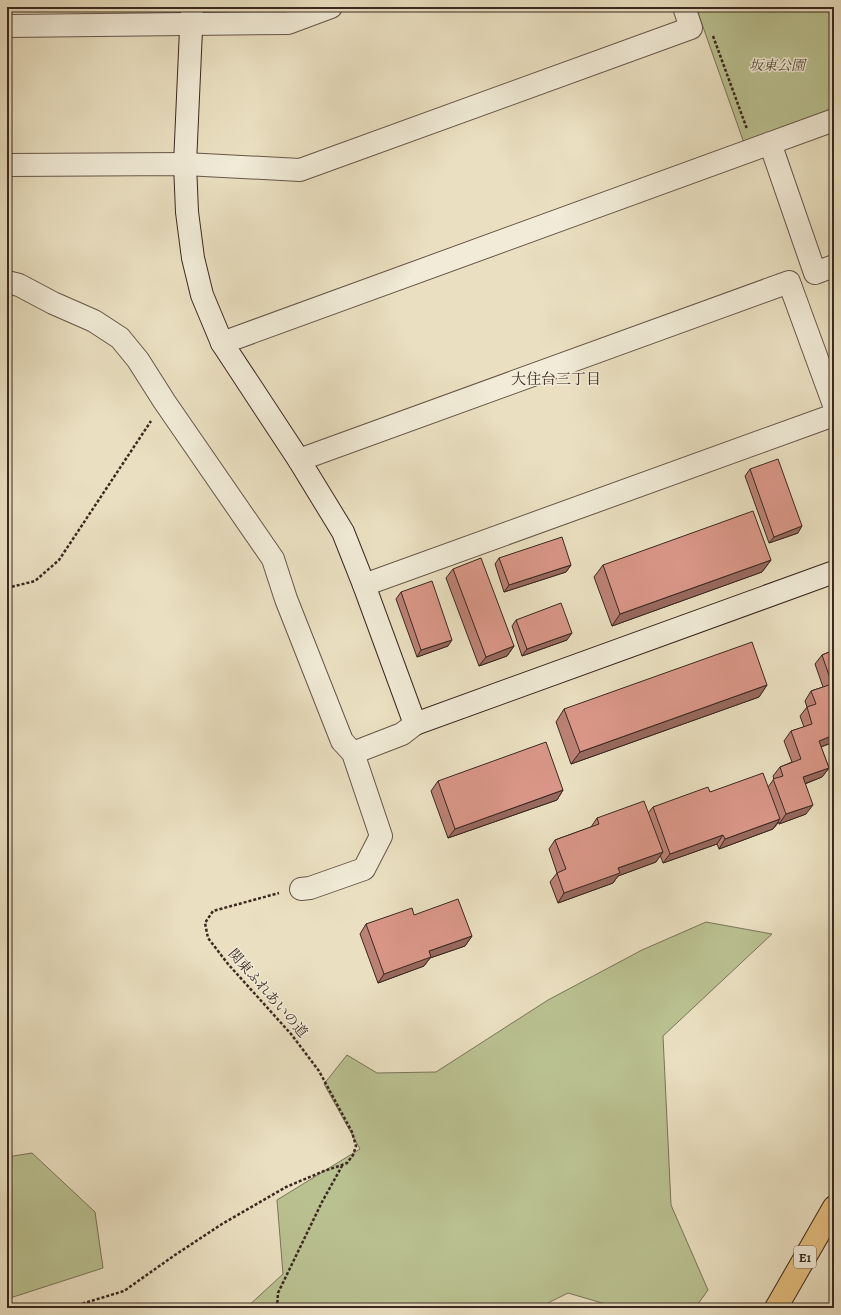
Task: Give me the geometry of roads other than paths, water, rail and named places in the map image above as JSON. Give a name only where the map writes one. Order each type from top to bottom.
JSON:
[{"type":"highway","name":"E1","points":[[776,1308],[834,1207]]},
{"type":"street","points":[[7,26],[191,15],[288,23],[331,7]]},
{"type":"street","points":[[7,165],[185,164],[300,170],[691,28],[684,7]]},
{"type":"street","points":[[191,15],[185,164],[187,212],[193,258],[202,295],[222,343],[299,460],[343,532],[415,724]]},
{"type":"street","points":[[222,343],[834,120]]},
{"type":"street","points":[[762,146],[815,273],[834,266]]},
{"type":"street","points":[[7,282],[19,285],[94,321],[120,338],[138,360],[164,401],[274,559],[286,599],[342,741],[353,753],[381,836],[364,869],[310,888],[301,889]]},
{"type":"street","points":[[299,460],[789,282],[834,405]]},
{"type":"street","points":[[364,585],[834,415]]},
{"type":"street","points":[[353,753],[402,734],[415,724],[834,572]]},
{"type":"district","name":"大住台三丁目","points":[[556,379]]},
{"type":"park label","name":"坂東公園","points":[[777,65]]}]
